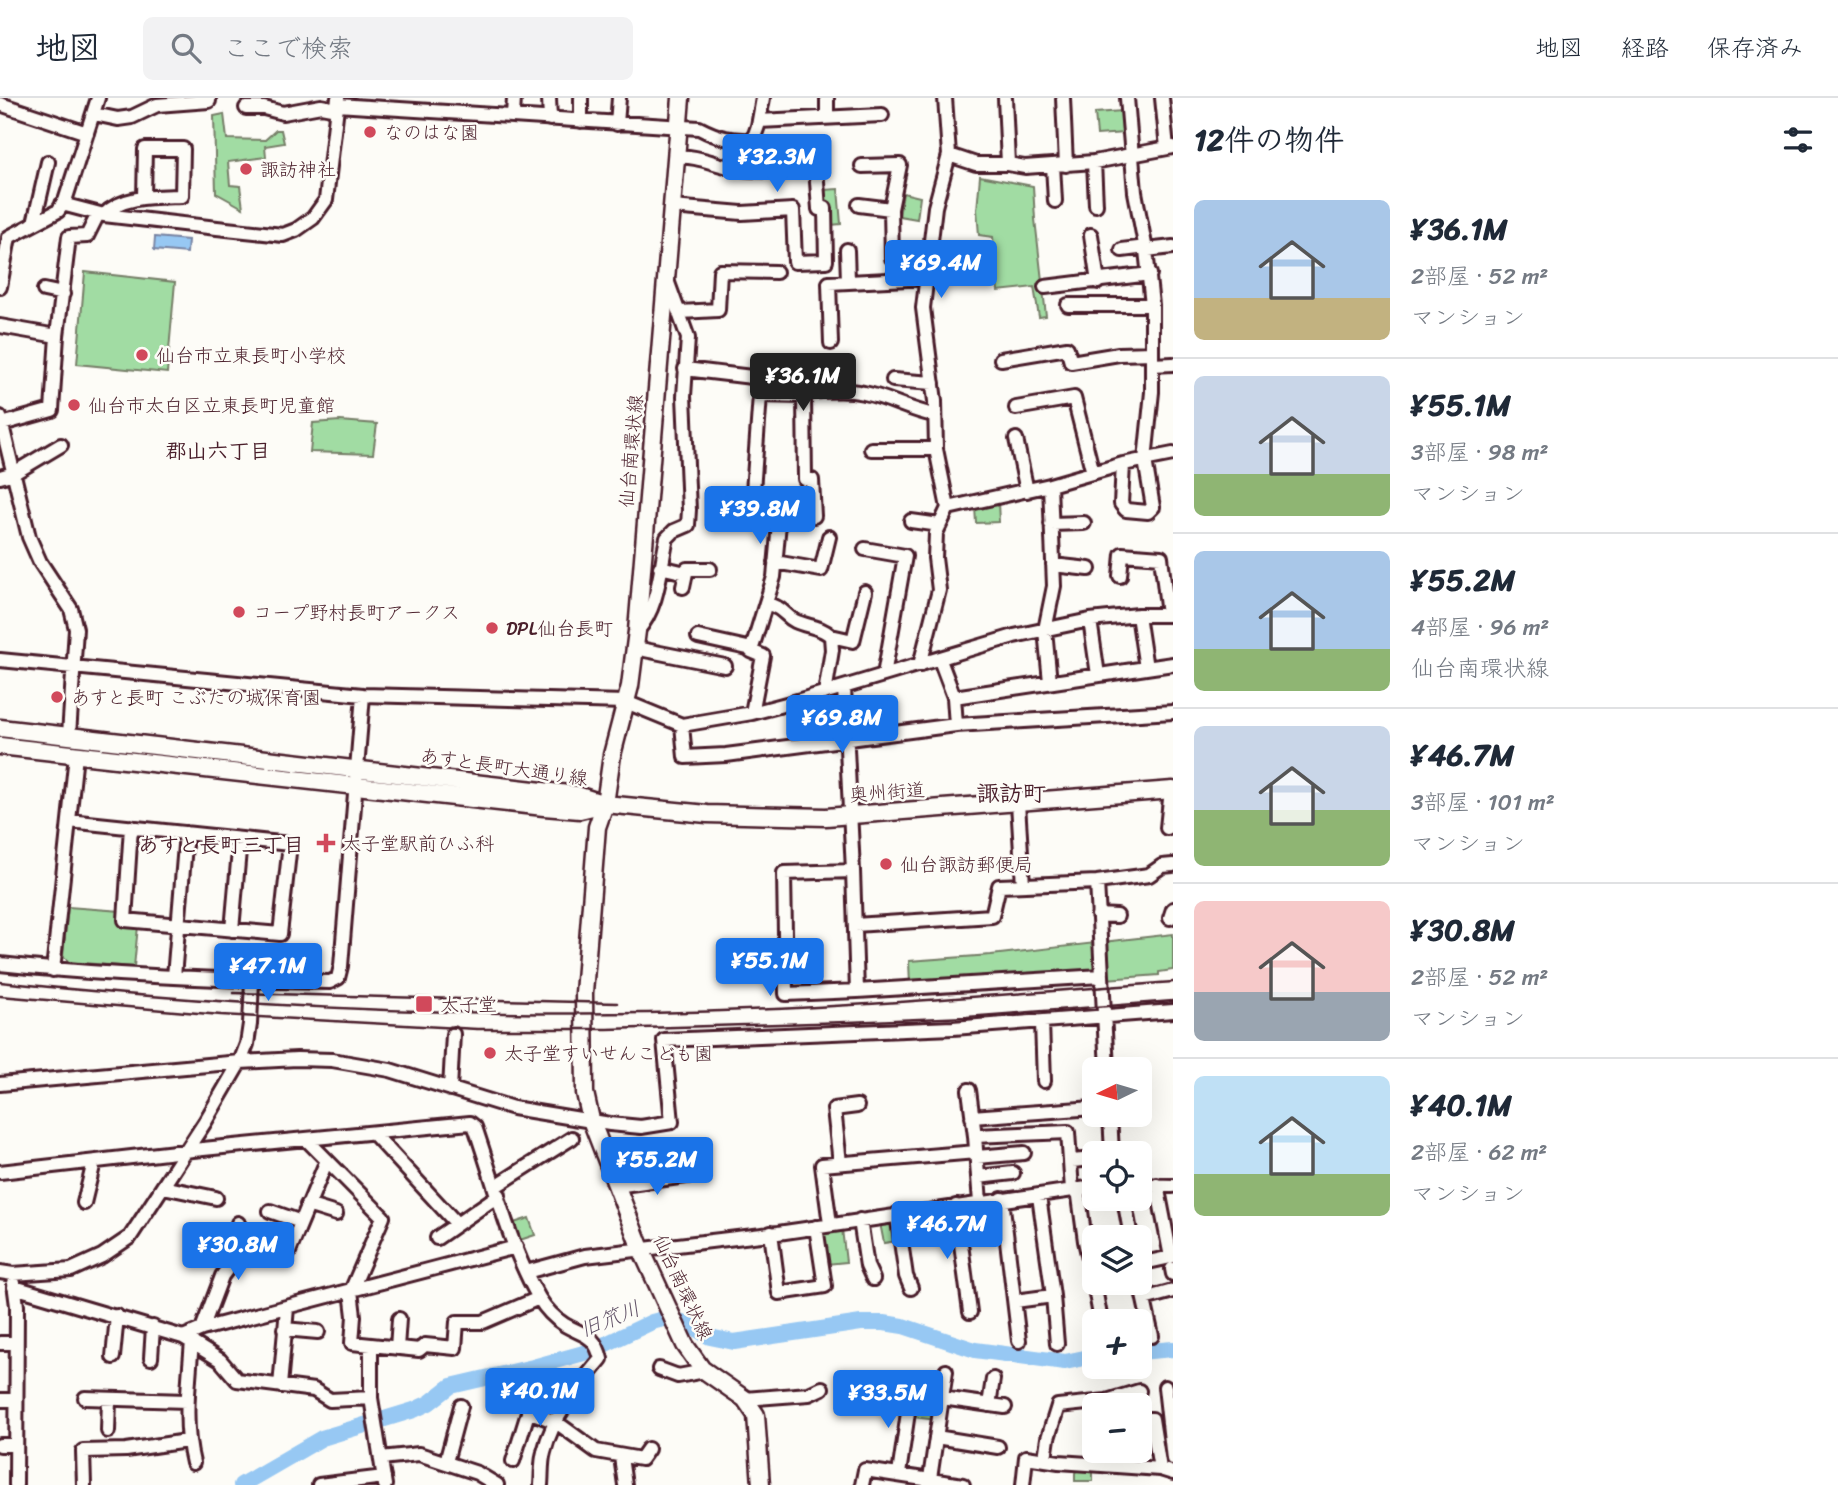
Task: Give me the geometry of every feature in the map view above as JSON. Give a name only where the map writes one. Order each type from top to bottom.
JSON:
[{"type":"main road","name":"仙台南環状線","points":[[681,98],[635,649],[626,702],[612,755],[605,804],[597,827],[584,993],[586,1093],[590,1120],[641,1249],[685,1345],[705,1371],[745,1399]]},
{"type":"main road","name":"あすと長町大通り線","points":[[0,727],[580,810],[605,804]]},
{"type":"main road","name":"あすと長町大通り線","points":[[0,746],[76,755],[356,778]]},
{"type":"main road","name":"奥州街道","points":[[605,804],[751,817],[851,816],[1172,790]]},
{"type":"main road","points":[[745,1399],[756,1415],[761,1485]]},
{"type":"street","points":[[1,278],[9,237],[58,211],[62,204],[98,98]]},
{"type":"street","points":[[94,114],[118,119],[132,117],[157,105],[209,101],[209,98]]},
{"type":"street","points":[[513,117],[514,98]]},
{"type":"street","points":[[549,98],[550,119]]},
{"type":"street","points":[[581,98],[582,121]]},
{"type":"street","points":[[617,124],[619,98]]},
{"type":"street","points":[[246,108],[264,108],[283,113],[337,104],[699,128],[733,141],[752,140],[763,98]]},
{"type":"street","points":[[827,98],[827,118]]},
{"type":"street","points":[[920,665],[939,590],[936,533],[948,508],[936,449],[933,383],[923,308],[935,207],[948,155],[945,98]]},
{"type":"street","points":[[1005,98],[1008,164]]},
{"type":"street","points":[[1063,98],[1066,164]]},
{"type":"street","points":[[1123,464],[1121,504],[1126,510],[1148,512],[1153,507],[1145,460],[1152,392],[1152,306],[1150,274],[1135,192],[1127,98]]},
{"type":"street","points":[[948,155],[976,164],[1026,167],[1094,162],[1170,147],[1162,98]]},
{"type":"street","points":[[7,103],[87,133]]},
{"type":"street","points":[[62,204],[101,214],[283,235],[313,218],[326,200],[337,104]]},
{"type":"street","points":[[759,121],[882,115]]},
{"type":"street","points":[[69,735],[76,629],[71,609],[40,562],[29,537],[1,421],[52,410],[57,336],[69,237],[88,236],[101,214],[109,209],[144,197],[182,196],[183,149],[145,149],[144,197]]},
{"type":"street","points":[[677,157],[697,157],[733,168],[768,171],[816,167],[819,209]]},
{"type":"street","points":[[34,223],[48,162]]},
{"type":"street","points":[[1094,162],[1096,205]]},
{"type":"street","points":[[862,166],[900,165],[891,209],[892,258],[929,258]]},
{"type":"street","points":[[1053,165],[1055,201]]},
{"type":"street","points":[[859,205],[891,209]]},
{"type":"street","points":[[672,207],[742,213],[825,208],[826,261],[795,262],[793,210]]},
{"type":"street","points":[[1091,235],[1098,282]]},
{"type":"street","points":[[1122,250],[1173,247]]},
{"type":"street","points":[[847,250],[848,281]]},
{"type":"street","points":[[680,312],[718,310],[720,271],[776,272]]},
{"type":"street","points":[[1045,287],[1150,274]]},
{"type":"street","points":[[637,631],[650,612],[667,538],[674,531],[688,526],[685,369],[688,338],[666,277]]},
{"type":"street","points":[[831,343],[829,283],[927,278]]},
{"type":"street","points":[[44,289],[63,294]]},
{"type":"street","points":[[1068,305],[1152,306]]},
{"type":"street","points":[[0,326],[57,336]]},
{"type":"street","points":[[1000,359],[1067,348],[1070,362],[1119,354],[1173,364]]},
{"type":"street","points":[[685,369],[752,377],[759,381],[751,519],[779,523],[767,604],[752,649]]},
{"type":"street","points":[[893,380],[933,383]]},
{"type":"street","points":[[814,516],[812,480],[805,479],[804,396],[807,392],[866,393],[909,410],[934,415]]},
{"type":"street","points":[[760,395],[804,396]]},
{"type":"street","points":[[1016,408],[1074,398],[1093,473]]},
{"type":"street","points":[[1016,439],[1027,491]]},
{"type":"street","points":[[0,477],[14,473],[61,445]]},
{"type":"street","points":[[871,449],[936,449]]},
{"type":"street","points":[[948,508],[1173,454]]},
{"type":"street","points":[[1050,485],[1054,586],[1045,630],[1050,682]]},
{"type":"street","points":[[911,521],[940,525]]},
{"type":"street","points":[[1051,524],[1084,523]]},
{"type":"street","points":[[775,562],[821,570],[830,537]]},
{"type":"street","points":[[864,549],[905,556],[884,675]]},
{"type":"street","points":[[0,660],[363,695],[626,702],[682,725],[752,713],[940,660],[1014,636],[1090,620],[1170,615],[1161,556],[1122,554],[1120,576]]},
{"type":"street","points":[[1053,565],[1089,569]]},
{"type":"street","points":[[660,567],[686,573]]},
{"type":"street","points":[[683,587],[687,569],[710,569]]},
{"type":"street","points":[[767,604],[778,607],[792,620],[815,626],[831,636],[853,641],[865,592]]},
{"type":"street","points":[[1138,615],[1146,668]]},
{"type":"street","points":[[1090,620],[1098,675]]},
{"type":"street","points":[[825,693],[832,650],[831,636]]},
{"type":"street","points":[[698,637],[752,649],[763,656],[752,713]]},
{"type":"street","points":[[635,649],[725,666]]},
{"type":"street","points":[[940,660],[954,697],[956,725]]},
{"type":"street","points":[[954,697],[1173,664]]},
{"type":"street","points":[[844,687],[857,991]]},
{"type":"street","points":[[0,964],[52,970],[253,981],[330,982],[338,978],[363,695]]},
{"type":"street","points":[[682,725],[685,757],[726,755],[956,725],[1173,712]]},
{"type":"street","points":[[52,970],[76,755]]},
{"type":"street","points":[[1167,828],[1172,790]]},
{"type":"street","points":[[1018,803],[1023,885]]},
{"type":"street","points":[[69,821],[131,827],[290,844],[280,934],[125,920],[131,827]]},
{"type":"street","points":[[174,977],[186,833]]},
{"type":"street","points":[[232,930],[240,839]]},
{"type":"street","points":[[855,925],[992,916],[999,887],[1097,883],[1149,875],[1162,866],[1173,865]]},
{"type":"street","points":[[853,870],[784,873],[786,994],[1101,976]]},
{"type":"street","points":[[1097,883],[1106,1057]]},
{"type":"street","points":[[1098,915],[1117,916]]},
{"type":"street","points":[[9,1278],[71,1270],[102,1256],[130,1237],[205,1122],[240,1062],[248,1034],[253,981]]},
{"type":"street","points":[[0,1084],[240,1062],[332,1060],[390,1070],[513,1108],[641,1127],[672,1122],[664,1040],[860,1033],[1173,1011]]},
{"type":"street","points":[[1041,1075],[1042,1022]]},
{"type":"street","points":[[450,1089],[453,1034]]},
{"type":"street","points":[[969,1090],[980,1203]]},
{"type":"street","points":[[840,1163],[834,1110],[857,1106]]},
{"type":"street","points":[[972,1117],[1082,1109]]},
{"type":"street","points":[[1060,1111],[1063,1131]]},
{"type":"street","points":[[0,1172],[470,1123],[475,1127],[516,1247],[539,1298],[551,1314],[593,1340],[600,1359],[556,1422],[543,1454],[541,1485]]},
{"type":"street","points":[[975,1136],[1068,1132],[1082,1226]]},
{"type":"street","points":[[373,1133],[457,1224]]},
{"type":"street","points":[[437,1238],[497,1190],[572,1138]]},
{"type":"street","points":[[307,1140],[383,1217],[351,1291],[354,1316],[352,1343],[419,1350],[425,1345],[455,1348],[457,1322],[483,1322],[539,1298]]},
{"type":"street","points":[[830,1224],[822,1165],[1024,1153]]},
{"type":"street","points":[[283,1253],[288,1254],[327,1160]]},
{"type":"street","points":[[1072,1161],[1082,1160]]},
{"type":"street","points":[[84,1203],[94,1162]]},
{"type":"street","points":[[978,1177],[1013,1173]]},
{"type":"street","points":[[616,1186],[693,1175]]},
{"type":"street","points":[[1152,1185],[1173,1186]]},
{"type":"street","points":[[1152,1261],[1171,1257],[1157,1185]]},
{"type":"street","points":[[163,1187],[216,1198]]},
{"type":"street","points":[[526,1272],[585,1256],[1082,1189]]},
{"type":"street","points":[[1039,1196],[1057,1343]]},
{"type":"street","points":[[1002,1199],[1019,1341]]},
{"type":"street","points":[[307,1205],[336,1214]]},
{"type":"street","points":[[956,1206],[970,1312]]},
{"type":"street","points":[[270,1212],[301,1222]]},
{"type":"street","points":[[897,1214],[906,1276],[911,1288]]},
{"type":"street","points":[[860,1220],[867,1266],[873,1279]]},
{"type":"street","points":[[202,1329],[222,1276],[228,1268],[238,1223]]},
{"type":"street","points":[[771,1233],[779,1293],[825,1286],[816,1227]]},
{"type":"street","points":[[188,1339],[202,1329],[516,1247]]},
{"type":"street","points":[[9,1278],[188,1339],[220,1360],[237,1380],[314,1390],[330,1400],[371,1398]]},
{"type":"street","points":[[9,1278],[17,1306],[16,1485]]},
{"type":"street","points":[[1144,1299],[1173,1291]]},
{"type":"street","points":[[1143,1295],[1146,1309]]},
{"type":"street","points":[[1015,1301],[1053,1296]]},
{"type":"street","points":[[280,1385],[287,1308]]},
{"type":"street","points":[[113,1357],[117,1316]]},
{"type":"street","points":[[397,1348],[399,1319]]},
{"type":"street","points":[[151,1358],[153,1327]]},
{"type":"street","points":[[284,1329],[318,1332]]},
{"type":"street","points":[[188,1339],[187,1441],[192,1464]]},
{"type":"street","points":[[0,1343],[16,1343]]},
{"type":"street","points":[[320,1485],[384,1481],[371,1398],[371,1345]]},
{"type":"street","points":[[659,1369],[678,1376],[705,1371]]},
{"type":"street","points":[[929,1482],[946,1371]]},
{"type":"street","points":[[989,1405],[993,1379]]},
{"type":"street","points":[[513,1461],[537,1384]]},
{"type":"street","points":[[883,1384],[942,1398],[1004,1407]]},
{"type":"street","points":[[1165,1387],[1173,1459]]},
{"type":"street","points":[[745,1399],[809,1394],[822,1388]]},
{"type":"street","points":[[1134,1393],[1139,1391]]},
{"type":"street","points":[[899,1474],[911,1392]]},
{"type":"street","points":[[85,1398],[187,1401]]},
{"type":"street","points":[[0,1400],[15,1399]]},
{"type":"street","points":[[108,1431],[109,1399]]},
{"type":"street","points":[[1045,1458],[1058,1406],[1082,1404]]},
{"type":"street","points":[[446,1462],[461,1406]]},
{"type":"street","points":[[528,1411],[556,1422],[596,1451],[641,1459],[648,1449]]},
{"type":"street","points":[[1152,1419],[1160,1469]]},
{"type":"street","points":[[936,1437],[998,1447]]},
{"type":"street","points":[[84,1485],[83,1451],[127,1450],[187,1441]]},
{"type":"street","points":[[0,1445],[15,1445]]},
{"type":"street","points":[[381,1458],[419,1454],[478,1474],[497,1485]]},
{"type":"street","points":[[621,1457],[625,1485]]},
{"type":"street","points":[[1023,1485],[1026,1457],[1160,1469],[1173,1474]]},
{"type":"street","points":[[862,1485],[866,1470],[899,1474],[929,1482],[963,1485]]},
{"type":"green space","points":[[1122,111],[1124,133],[1097,135],[1095,113]]},
{"type":"green space","points":[[224,114],[227,139],[265,140],[276,130],[281,130],[284,143],[265,146],[266,157],[228,162],[230,185],[240,186],[243,208],[216,193],[214,116]]},
{"type":"green space","points":[[980,176],[1033,186],[1046,316],[1039,317],[1034,287],[998,291],[993,237],[979,235],[977,210]]},
{"type":"green space","points":[[838,189],[841,224],[831,225],[824,190]]},
{"type":"green space","points":[[903,193],[920,197],[917,219],[899,216]]},
{"type":"green space","points":[[85,272],[175,282],[167,373],[77,364]]},
{"type":"green space","points":[[340,421],[377,424],[373,454],[310,452],[313,423]]},
{"type":"green space","points":[[998,502],[999,522],[976,523],[975,507]]},
{"type":"green space","points":[[0,735],[267,767],[267,769],[0,739]]},
{"type":"green space","points":[[68,907],[121,911],[120,924],[138,926],[134,967],[69,962],[63,956]]},
{"type":"green space","points":[[1173,934],[1173,970],[1159,972],[1159,975],[1106,979],[1103,942]]},
{"type":"green space","points":[[1095,943],[1097,967],[1092,972],[910,985],[909,961]]},
{"type":"green space","points":[[529,1218],[535,1235],[520,1240],[514,1223]]},
{"type":"green space","points":[[890,1220],[895,1225],[897,1241],[884,1243],[880,1223]]},
{"type":"green space","points":[[842,1229],[846,1262],[827,1264],[823,1237],[826,1231]]},
{"type":"green space","points":[[914,1398],[933,1400],[937,1407],[936,1420],[912,1417]]},
{"type":"green space","points":[[1078,1468],[1093,1468],[1093,1481],[1075,1481]]},
{"type":"water","points":[[155,237],[188,240],[187,253],[154,250]]},
{"type":"waterway","name":"旧笊川","points":[[241,1485],[322,1438],[414,1410],[429,1403],[451,1386],[591,1351],[652,1322],[667,1318],[686,1323],[710,1337],[734,1342],[861,1323],[884,1323],[903,1326],[975,1350],[1065,1362],[1082,1358]]},
{"type":"waterway","name":"旧笊川","points":[[1152,1351],[1173,1349]]},
{"type":"railway","points":[[0,982],[243,1003],[486,1013],[648,1013],[780,1009],[1173,982]]},
{"type":"railway","points":[[233,993],[617,1003]]},
{"type":"railway","points":[[0,996],[221,1015],[477,1029],[607,1029],[848,1022],[967,1017],[1173,1001]]},
{"type":"place","name":"なのはな園","points":[[370,132]]},
{"type":"place","name":"諏訪神社","points":[[246,169]]},
{"type":"place","name":"仙台市立東長町小学校","points":[[142,355]]},
{"type":"place","name":"仙台市太白区立東長町児童館","points":[[74,405]]},
{"type":"place","name":"コープ野村長町アークス","points":[[239,612]]},
{"type":"place","name":"DPL仙台長町","points":[[492,628]]},
{"type":"place","name":"あすと長町 こぶたの城保育園","points":[[57,697]]},
{"type":"place","name":"太子堂駅前ひふ科","points":[[326,843]]},
{"type":"place","name":"仙台諏訪郵便局","points":[[886,864]]},
{"type":"place","name":"太子堂","points":[[424,1004]]},
{"type":"place","name":"太子堂すいせんこども園","points":[[490,1053]]},
{"type":"district","name":"郡山六丁目","points":[[218,451]]},
{"type":"district","name":"諏訪町","points":[[1011,793]]},
{"type":"district","name":"あすと長町三丁目","points":[[221,845]]}]
